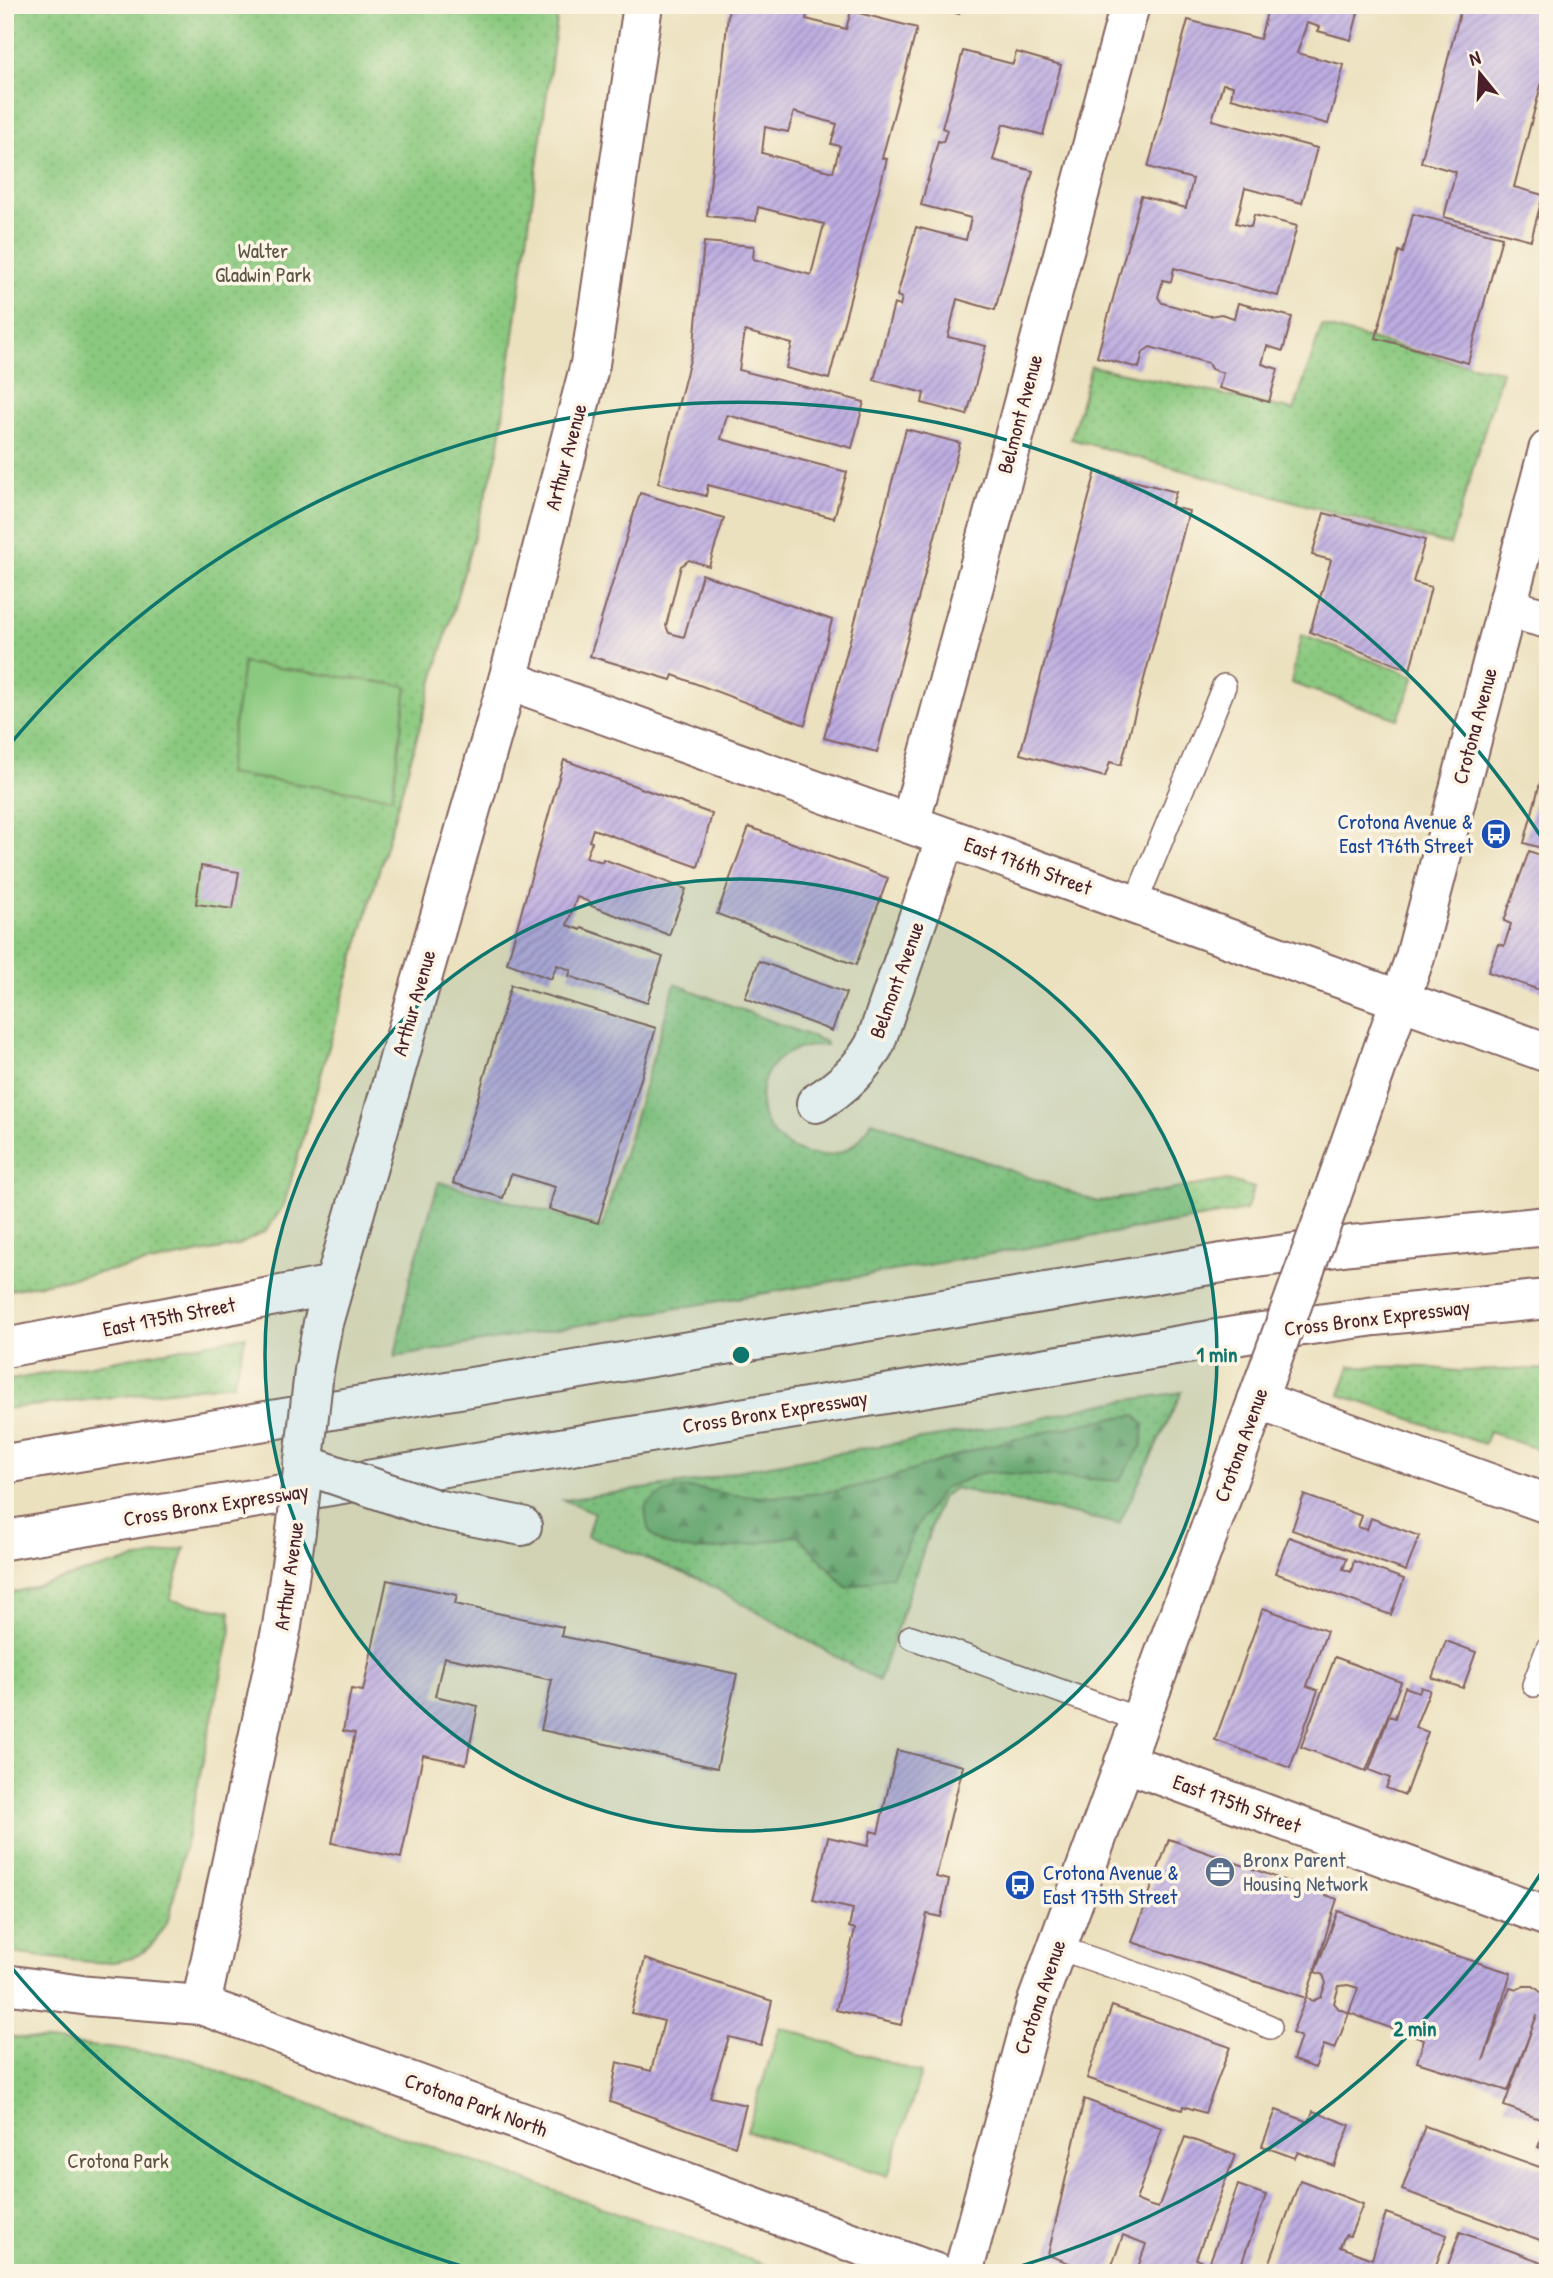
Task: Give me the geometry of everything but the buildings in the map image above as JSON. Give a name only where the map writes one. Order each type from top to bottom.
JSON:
[{"type":"main road","name":"Arthur Avenue","points":[[201,2005],[282,1626],[314,1371],[323,1323],[508,681],[590,363],[643,5]]},
{"type":"main road","name":"Belmont Avenue","points":[[910,824],[1130,5]]},
{"type":"main road","name":"Crotona Avenue","points":[[963,2273],[1024,2039],[1331,1198],[1415,957],[1548,450]]},
{"type":"main road","points":[[1506,608],[1548,619]]},
{"type":"main road","name":"East 176th Street","points":[[508,681],[1548,1053]]},
{"type":"main road","name":"Belmont Avenue","points":[[816,1103],[845,1082],[862,1065],[875,1044],[947,837]]},
{"type":"main road","points":[[5,1464],[1222,1264],[1351,1245],[1548,1226]]},
{"type":"main road","name":"East 175th Street","points":[[5,1348],[333,1285]]},
{"type":"main road","name":"Cross Bronx Expressway","points":[[5,1540],[1247,1334],[1444,1309],[1548,1300]]},
{"type":"main road","points":[[1261,1389],[1548,1504]]},
{"type":"main road","points":[[5,1441],[204,1432]]},
{"type":"main road","points":[[303,1464],[435,1510],[522,1525]]},
{"type":"main road","points":[[5,1558],[185,1510]]},
{"type":"main road","name":"East 175th Street","points":[[1124,1762],[1548,1917]]},
{"type":"main road","name":"Crotona Park North","points":[[5,1983],[89,1996],[201,2005],[936,2273]]},
{"type":"lane","points":[[1135,904],[1224,686]]},
{"type":"lane","points":[[911,1637],[1140,1720]]},
{"type":"lane","points":[[1534,1685],[1548,1648]]},
{"type":"lane","points":[[1056,1947],[1186,1991],[1270,2027]]},
{"type":"green space","name":"Walter Gladwin Park","points":[[5,5],[559,5],[498,452],[284,1205],[266,1231],[237,1246],[5,1291]]},
{"type":"green space","points":[[1322,326],[1452,361],[1502,371],[1450,545],[1071,439],[1091,366],[1294,410]]},
{"type":"green space","points":[[1301,635],[1415,676],[1398,719],[1291,683]]},
{"type":"green space","points":[[243,663],[407,686],[392,797],[227,774]]},
{"type":"green space","points":[[675,984],[826,1042],[826,1045],[804,1047],[785,1055],[770,1069],[762,1089],[762,1113],[766,1122],[784,1143],[806,1154],[818,1156],[842,1152],[858,1141],[872,1121],[1098,1202],[1228,1180],[1254,1188],[1246,1210],[395,1357],[410,1278],[439,1182],[602,1227]]},
{"type":"green space","points":[[246,1336],[233,1384],[5,1409],[5,1381]]},
{"type":"green space","points":[[1350,1366],[1426,1367],[1456,1371],[1548,1369],[1548,1453],[1489,1432],[1484,1444],[1340,1395]]},
{"type":"green space","points":[[1182,1392],[1119,1524],[954,1488],[941,1498],[879,1681],[699,1579],[587,1536],[594,1512],[563,1500],[701,1481],[737,1471],[1027,1422],[1095,1405]]},
{"type":"green space","points":[[1136,1415],[1144,1425],[1142,1445],[1119,1481],[985,1472],[944,1488],[920,1521],[892,1576],[847,1588],[798,1535],[724,1548],[684,1549],[667,1545],[654,1537],[647,1523],[645,1507],[668,1491],[692,1488],[761,1497],[831,1492],[888,1478],[1005,1442],[1105,1419]]},
{"type":"green space","points":[[185,1548],[170,1600],[230,1611],[231,1630],[170,1915],[153,1944],[131,1958],[118,1961],[88,1962],[5,1952],[5,1595]]},
{"type":"green space","points":[[780,2027],[921,2073],[888,2176],[747,2131]]},
{"type":"green space","name":"Crotona Park","points":[[5,2036],[185,2057],[234,2077],[788,2273],[5,2273]]},
{"type":"place","name":"Crotona Avenue & East 176th Street","points":[[1496,834]]},
{"type":"place","name":"Bronx Parent Housing Network","points":[[1220,1872]]},
{"type":"place","name":"Crotona Avenue & East 175th Street","points":[[1020,1885]]}]
